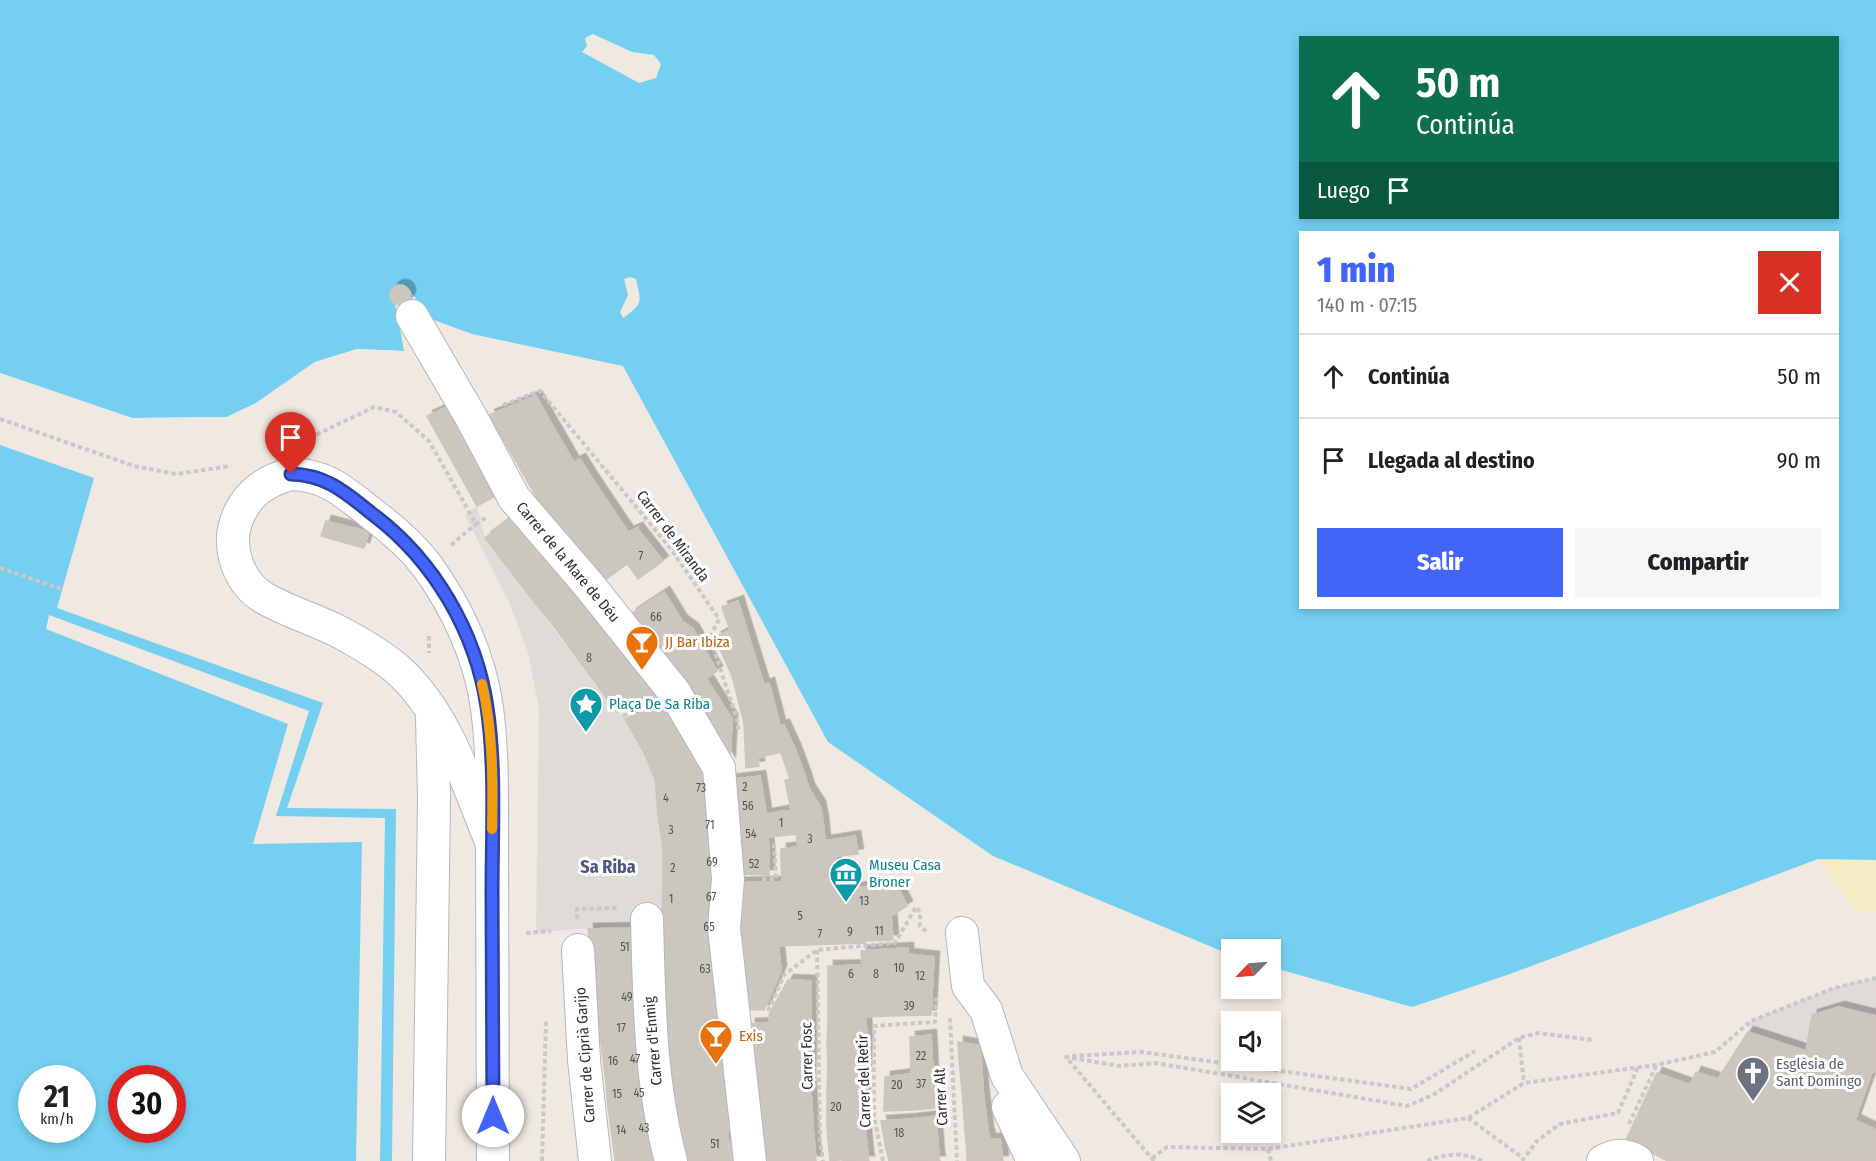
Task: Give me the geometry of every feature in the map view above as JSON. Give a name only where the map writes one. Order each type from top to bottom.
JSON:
[{"type":"street","name":"Carrer de la Mare de Déu","points":[[412,316],[471,417],[514,498],[588,584],[675,693],[719,768],[728,879],[724,928],[750,1161]]},
{"type":"street","points":[[492,844],[453,751],[431,708],[397,669],[347,636],[263,597],[249,584],[238,568],[233,549],[234,529],[240,511],[249,497],[261,486],[276,478],[291,474],[308,475],[327,480],[393,530],[426,565],[454,609],[476,658],[487,706],[492,766],[493,1161]]},
{"type":"street","points":[[429,1161],[434,798],[431,708]]},
{"type":"street","name":"Carrer d'Enmig","points":[[647,919],[648,983],[655,1063],[662,1126],[671,1161]]},
{"type":"street","points":[[962,933],[968,986],[986,1010],[1007,1076],[1064,1161]]},
{"type":"street","name":"Carrer de Ciprià Garijo","points":[[570,936],[594,1161]]},
{"type":"street","points":[[1007,1076],[1006,1102],[1033,1161]]},
{"type":"street","points":[[1603,1161],[1616,1155],[1629,1156],[1636,1161]]},
{"type":"path","name":"Carrer de Miranda","points":[[471,417],[540,391],[671,549],[719,619],[710,636],[737,720],[743,763],[719,768]]},
{"type":"path","points":[[295,444],[374,407],[396,412],[429,441],[476,524],[480,521]]},
{"type":"path","points":[[0,418],[134,466],[176,474],[228,467]]},
{"type":"path","points":[[0,568],[62,589]]},
{"type":"path","points":[[492,935],[548,931],[570,936],[577,909],[647,906],[647,919]]},
{"type":"path","points":[[735,1016],[765,1017],[784,975],[817,950],[896,943],[916,907]]},
{"type":"path","points":[[548,931],[548,942]]},
{"type":"path","name":"Carrer Fosc","points":[[817,950],[820,1141],[823,1161]]},
{"type":"path","points":[[1066,1057],[1153,1160],[1167,1147],[1268,1149],[1468,1118],[1524,1083],[1656,1065],[1715,1052],[1751,1021],[1834,988],[1876,978]]},
{"type":"path","name":"Carrer del Retir","points":[[883,1161],[874,1116],[874,1026],[935,1022],[936,998]]},
{"type":"path","points":[[542,1161],[546,1011]]},
{"type":"path","name":"Carrer Alt","points":[[950,1032],[957,1161]]},
{"type":"path","points":[[1066,1057],[1119,1066],[1156,1064],[1407,1106],[1433,1095],[1519,1038],[1538,1033],[1593,1040]]},
{"type":"path","points":[[1519,1038],[1524,1083]]},
{"type":"path","points":[[1066,1057],[1142,1052],[1411,1089],[1475,1051]]},
{"type":"path","points":[[1626,1130],[1656,1065]]},
{"type":"path","points":[[1468,1118],[1522,1160],[1537,1141],[1560,1124],[1618,1113],[1638,1067]]},
{"type":"path","points":[[1268,1149],[1271,1161]]},
{"type":"path","points":[[1427,1161],[1442,1155],[1468,1155],[1483,1161]]},
{"type":"sand","points":[[1818,859],[1876,860],[1876,912],[1856,911]]},
{"type":"shaded area","name":"Plaça De Sa Riba","points":[[477,506],[485,538],[617,712],[623,716],[655,776],[663,843],[662,915],[647,919],[632,928],[576,929],[536,933],[539,709],[528,652],[509,602],[465,515]]},
{"type":"shaded area","points":[[1876,978],[1876,1016],[1839,1007],[1812,1015],[1806,1051],[1748,1032],[1751,1021],[1834,988]]},
{"type":"water","points":[[0,0],[1876,0],[1876,860],[1818,859],[1507,975],[1412,1007],[1281,970],[1281,939],[1221,939],[1221,951],[993,856],[828,742],[623,366],[472,334],[431,319],[408,288],[394,297],[404,351],[357,349],[315,362],[256,403],[227,417],[132,418],[0,373]],"holes":[[[593,34],[632,52],[654,55],[661,64],[656,78],[639,83],[582,52],[587,46],[585,38]],[[630,277],[636,279],[639,302],[635,309],[623,318],[620,312],[628,295],[624,279]]]},
{"type":"water","points":[[0,445],[94,478],[57,608],[323,703],[287,808],[396,809],[392,1161],[0,1161]]},
{"type":"pier","points":[[357,349],[404,351],[405,353],[357,352],[316,365],[258,406],[228,420],[131,421],[0,377],[0,373],[132,418],[227,417],[256,403],[315,362]]},
{"type":"pier","points":[[49,615],[309,711],[276,816],[385,818],[380,1161],[356,1161],[362,842],[253,844],[288,724],[46,629]]},
{"type":"building","points":[[396,285],[404,285],[410,291],[410,299],[404,305],[396,305],[390,299],[390,291]]},
{"type":"building","points":[[536,396],[547,416],[503,439],[489,415]]},
{"type":"building","points":[[458,402],[505,491],[477,506],[427,416]]},
{"type":"building","points":[[547,416],[562,442],[518,465],[503,439]]},
{"type":"building","points":[[562,442],[573,461],[530,486],[518,465]]},
{"type":"building","points":[[580,459],[593,480],[543,509],[530,486]]},
{"type":"building","points":[[593,480],[628,532],[637,528],[619,552],[627,564],[598,585],[543,509]]},
{"type":"building","points":[[518,513],[568,576],[535,603],[485,538]]},
{"type":"building","points":[[326,521],[369,532],[364,548],[321,536]]},
{"type":"building","points":[[637,528],[663,561],[638,579],[619,552]]},
{"type":"building","points":[[568,576],[586,600],[554,626],[535,603]]},
{"type":"building","points":[[664,592],[682,621],[646,646],[631,614]]},
{"type":"building","points":[[586,600],[606,626],[571,650],[554,626]]},
{"type":"building","points":[[738,601],[749,637],[720,649],[716,637],[730,630],[722,607]]},
{"type":"building","points":[[682,621],[693,629],[717,671],[705,679],[670,627]]},
{"type":"building","points":[[606,626],[630,647],[589,674],[571,650]]},
{"type":"building","points":[[670,627],[705,679],[682,694],[646,646]]},
{"type":"building","points":[[749,637],[764,685],[769,683],[780,725],[760,731],[757,721],[744,723],[732,676],[720,649]]},
{"type":"building","points":[[630,647],[663,694],[617,712],[589,674]]},
{"type":"building","points":[[706,678],[732,719],[710,733],[682,694]]},
{"type":"building","points":[[672,701],[693,737],[644,753],[625,719]]},
{"type":"building","points":[[732,719],[730,762],[710,733]]},
{"type":"building","points":[[757,721],[768,755],[758,758],[759,766],[746,768],[744,723]]},
{"type":"building","points":[[784,725],[795,749],[768,755],[760,731]]},
{"type":"building","points":[[693,737],[705,768],[655,779],[644,753]]},
{"type":"building","points":[[795,749],[805,776],[790,779],[781,752]]},
{"type":"building","points":[[705,768],[718,804],[658,813],[655,779]]},
{"type":"building","points":[[760,776],[763,794],[730,799],[728,780]]},
{"type":"building","points":[[805,776],[809,789],[820,806],[823,821],[796,825],[785,780]]},
{"type":"building","points":[[763,794],[767,820],[733,825],[730,799]]},
{"type":"building","points":[[718,804],[721,842],[663,850],[658,813]]},
{"type":"building","points":[[794,811],[797,834],[769,837],[766,814]]},
{"type":"building","points":[[767,820],[769,853],[741,853],[742,839],[734,838],[733,825]]},
{"type":"building","points":[[823,821],[825,841],[855,836],[858,854],[781,860],[781,849],[797,847],[796,825]]},
{"type":"building","points":[[721,842],[721,880],[663,884],[663,850]]},
{"type":"building","points":[[741,853],[769,853],[769,875],[738,874]]},
{"type":"building","points":[[836,856],[836,870],[820,874],[821,881],[782,882],[781,860]]},
{"type":"building","points":[[830,873],[830,879],[849,879],[849,888],[897,886],[907,906],[891,916],[865,918],[865,922],[824,924],[820,874]]},
{"type":"building","points":[[721,880],[721,911],[662,915],[663,884]]},
{"type":"building","points":[[821,881],[822,896],[802,898],[802,907],[777,908],[777,930],[736,932],[735,883]]},
{"type":"building","points":[[822,896],[824,924],[806,924],[806,945],[778,946],[777,908],[802,907],[802,898]]},
{"type":"building","points":[[721,911],[720,940],[662,940],[662,915]]},
{"type":"building","points":[[891,916],[893,940],[865,941],[865,918]]},
{"type":"building","points":[[865,922],[865,943],[835,944],[834,923]]},
{"type":"building","points":[[834,923],[835,944],[806,945],[806,924]]},
{"type":"building","points":[[632,928],[641,1015],[598,1018],[588,929]]},
{"type":"building","points":[[777,930],[781,971],[737,972],[736,932]]},
{"type":"building","points":[[662,940],[720,940],[718,992],[660,992]]},
{"type":"building","points":[[908,948],[908,996],[885,997],[884,983],[889,983],[890,949]]},
{"type":"building","points":[[890,949],[889,983],[863,982],[861,951]]},
{"type":"building","points":[[907,954],[934,957],[932,995],[908,996]]},
{"type":"building","points":[[862,965],[863,982],[839,983],[838,966]]},
{"type":"building","points":[[828,966],[838,966],[839,983],[828,984]]},
{"type":"building","points":[[781,971],[764,1010],[736,1009],[737,972]]},
{"type":"building","points":[[788,980],[811,981],[811,1014],[771,1011]]},
{"type":"building","points":[[844,983],[884,983],[887,1016],[866,1017],[865,1002],[846,1003]]},
{"type":"building","points":[[844,983],[846,1003],[828,1004],[828,984]]},
{"type":"building","points":[[660,992],[718,992],[717,1028],[664,1033]]},
{"type":"building","points":[[932,995],[931,1015],[887,1016],[885,997]]},
{"type":"building","points":[[865,1002],[866,1020],[828,1021],[828,1004]]},
{"type":"building","points":[[1839,1007],[1876,1016],[1876,1072],[1806,1051],[1812,1015]]},
{"type":"building","points":[[771,1011],[811,1014],[811,1054],[751,1056],[750,1024],[770,1023]]},
{"type":"building","points":[[641,1015],[644,1038],[601,1041],[598,1018]]},
{"type":"building","points":[[866,1020],[867,1041],[827,1042],[828,1021]]},
{"type":"building","points":[[717,1028],[723,1075],[668,1080],[664,1033]]},
{"type":"building","name":"Esglèsia de Sant Domingo","points":[[1748,1032],[1872,1072],[1855,1120],[1835,1161],[1668,1161],[1626,1140],[1657,1073],[1690,1085],[1696,1072],[1718,1079]]},
{"type":"building","points":[[931,1035],[933,1074],[911,1075],[910,1037]]},
{"type":"building","points":[[644,1038],[648,1081],[606,1084],[601,1041]]},
{"type":"building","points":[[867,1041],[866,1064],[828,1064],[827,1042]]},
{"type":"building","points":[[958,1042],[981,1046],[981,1056],[959,1058]]},
{"type":"building","points":[[811,1054],[810,1079],[754,1083],[747,1056]]},
{"type":"building","points":[[981,1056],[983,1090],[962,1090],[959,1058]]},
{"type":"building","points":[[828,1064],[866,1064],[865,1090],[827,1091]]},
{"type":"building","points":[[909,1074],[911,1110],[884,1111],[885,1077]]},
{"type":"building","points":[[909,1074],[933,1074],[934,1094],[909,1094]]},
{"type":"building","points":[[723,1075],[726,1092],[670,1097],[668,1080]]},
{"type":"building","points":[[810,1079],[812,1105],[756,1109],[754,1083]]},
{"type":"building","points":[[648,1081],[651,1103],[608,1107],[606,1084]]},
{"type":"building","points":[[865,1090],[865,1123],[827,1127],[827,1091]]},
{"type":"building","points":[[962,1090],[983,1090],[988,1131],[965,1131]]},
{"type":"building","points":[[726,1092],[733,1131],[675,1142],[670,1097]]},
{"type":"building","points":[[909,1094],[934,1094],[935,1108],[911,1110]]},
{"type":"building","points":[[651,1103],[657,1154],[615,1159],[608,1107]]},
{"type":"building","points":[[812,1105],[813,1127],[758,1134],[756,1109]]},
{"type":"building","points":[[936,1116],[939,1157],[918,1160],[912,1119]]},
{"type":"building","points":[[912,1119],[916,1146],[886,1149],[881,1121]]},
{"type":"building","points":[[1855,1120],[1876,1130],[1876,1161],[1835,1161]]},
{"type":"building","points":[[865,1123],[868,1157],[830,1161],[827,1127]]},
{"type":"building","points":[[813,1127],[816,1161],[760,1161],[758,1134]]},
{"type":"building","points":[[965,1131],[988,1131],[990,1139],[1000,1139],[1002,1153],[967,1153]]},
{"type":"building","points":[[726,1132],[733,1151],[703,1156],[698,1137]]},
{"type":"building","points":[[698,1137],[705,1161],[682,1161],[675,1142]]},
{"type":"building","points":[[916,1146],[918,1160],[939,1157],[940,1161],[889,1161],[886,1149]]},
{"type":"building","points":[[733,1151],[736,1161],[705,1161],[703,1156]]},
{"type":"building","points":[[967,1153],[1002,1153],[1003,1161],[967,1161]]},
{"type":"building","points":[[657,1154],[659,1161],[615,1161],[615,1159]]},
{"type":"building","points":[[868,1157],[869,1161],[842,1161]]},
{"type":"slow traffic","points":[[482,684],[487,706],[492,766],[492,829]]},
{"type":"place","name":"JJ Bar Ibiza","points":[[642,671]]},
{"type":"place","name":"Plaça De Sa Riba","points":[[586,733]]},
{"type":"place","name":"Museu Casa Broner","points":[[846,903]]},
{"type":"place","name":"Exis","points":[[716,1065]]},
{"type":"place","name":"Esglèsia de Sant Domingo","points":[[1753,1102]]},
{"type":"district","name":"Sa Riba","points":[[608,867]]},
{"type":"route","points":[[291,474],[308,475],[327,480],[393,530],[426,565],[454,609],[476,658],[487,706],[492,766],[493,1116]]}]
